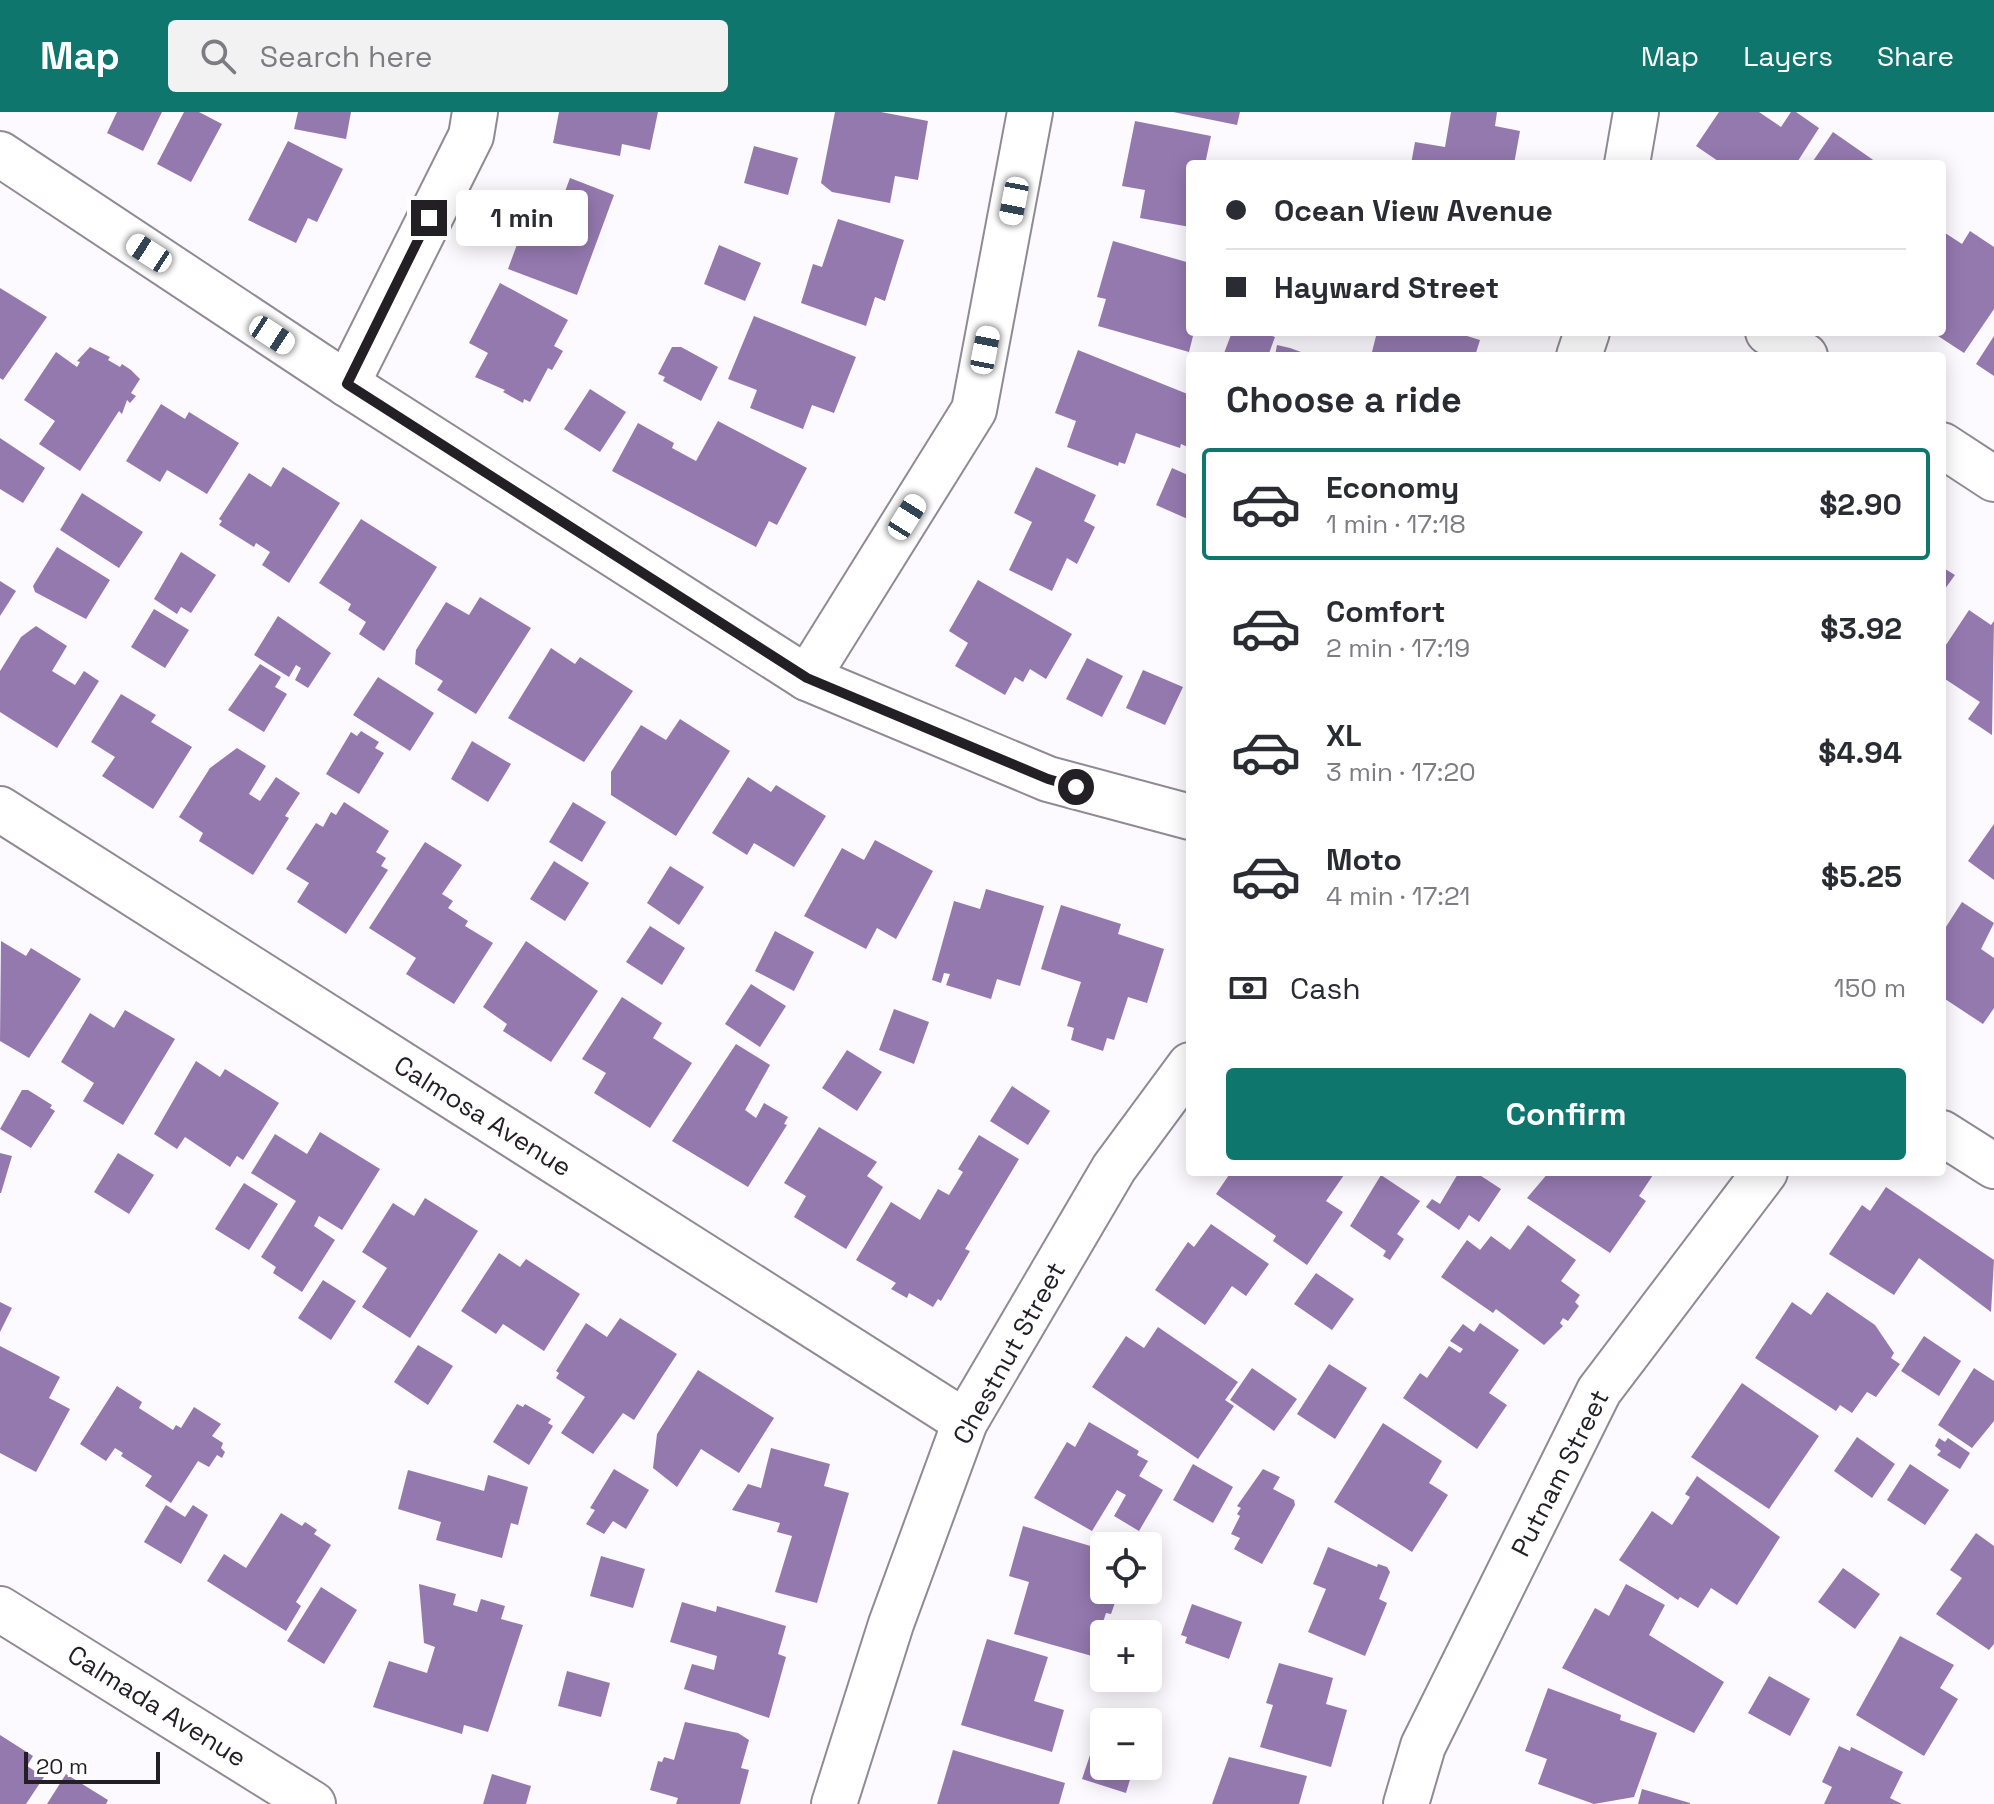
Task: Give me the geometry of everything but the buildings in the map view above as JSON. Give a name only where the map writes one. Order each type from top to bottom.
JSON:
[{"type":"street","points":[[347,384],[471,136],[475,112]]},
{"type":"street","points":[[807,678],[974,410],[1030,112]]},
{"type":"street","points":[[1628,160],[1636,112]]},
{"type":"street","points":[[0,154],[347,384],[807,678],[1048,779],[1186,816]]},
{"type":"street","points":[[1774,336],[1799,352]]},
{"type":"street","points":[[1946,448],[1994,479]]},
{"type":"street","name":"Calmosa Avenue","points":[[0,809],[965,1422]]},
{"type":"street","name":"Chestnut Street","points":[[834,1804],[891,1624],[965,1422],[1114,1168],[1186,1070]]},
{"type":"street","points":[[1946,1136],[1994,1166]]},
{"type":"street","name":"Putnam Street","points":[[1406,1804],[1423,1746],[1599,1391],[1762,1176]]},
{"type":"street","name":"Calmada Avenue","points":[[0,1609],[313,1804]]},
{"type":"route","points":[[429,218],[347,384],[807,678],[1048,779],[1076,787]]}]
